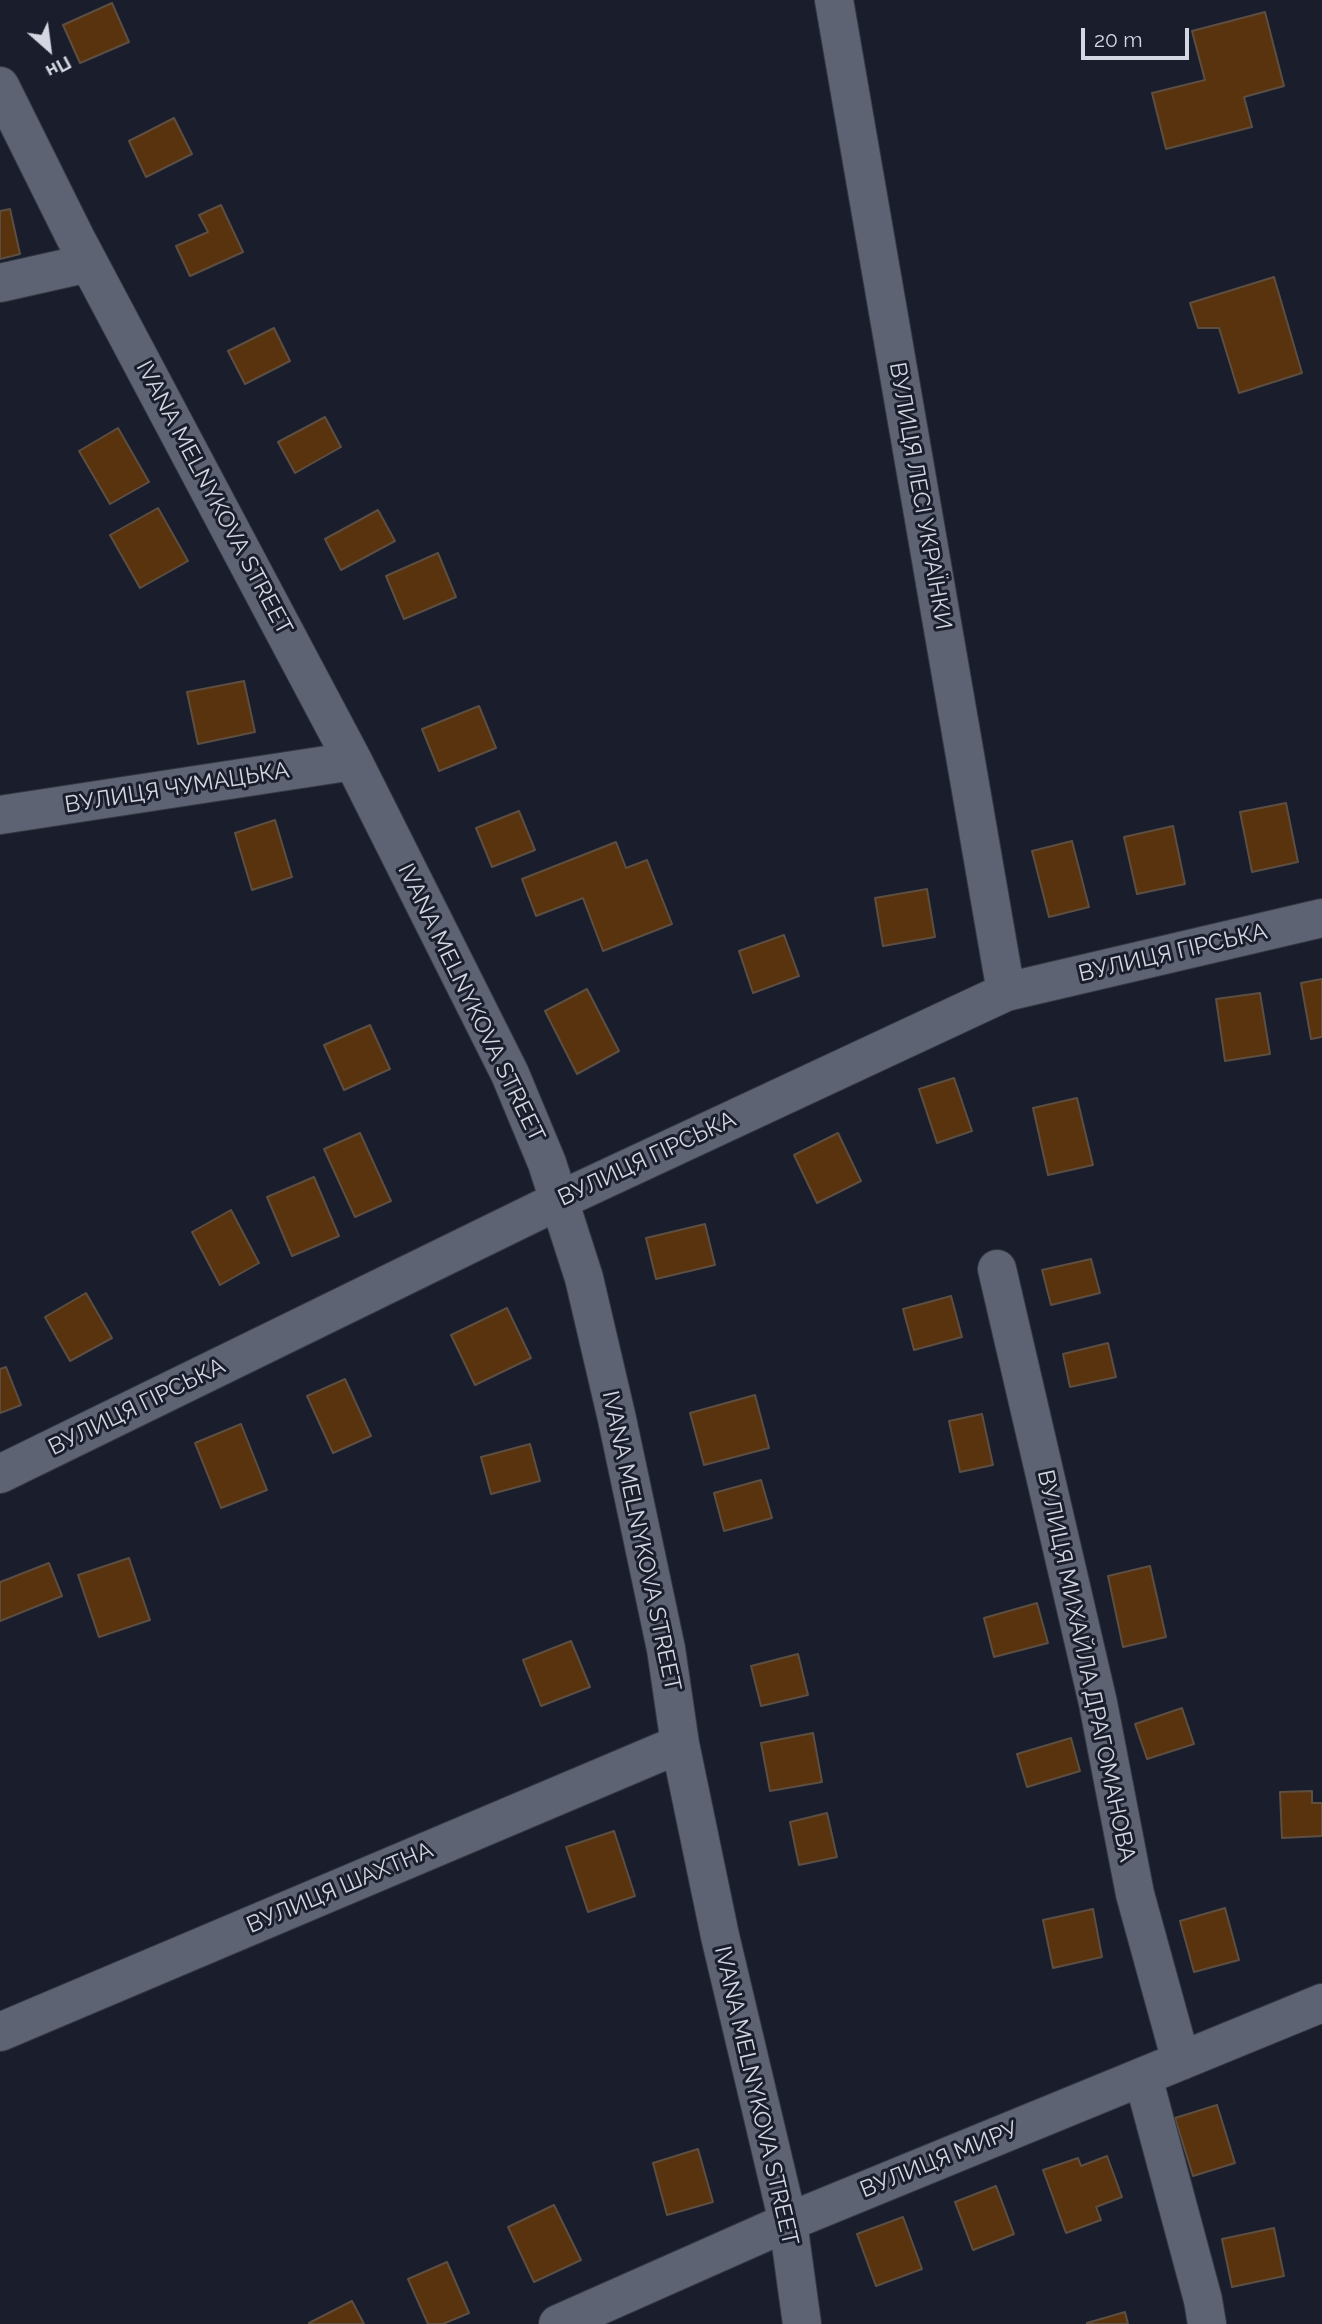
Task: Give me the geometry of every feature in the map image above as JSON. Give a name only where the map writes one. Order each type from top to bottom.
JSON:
[{"type":"street","name":"ВУЛИЦЯ ЛЕСІ УКРАЇНКИ","points":[[834,0],[1006,992]]},
{"type":"street","name":"IVANA MELNYKOVA STREET","points":[[0,86],[89,263],[353,761],[510,1074],[547,1163],[584,1278],[617,1419],[666,1649],[680,1744],[720,1936],[788,2222],[802,2324]]},
{"type":"street","points":[[0,283],[89,263]]},
{"type":"street","name":"ВУЛИЦЯ ЧУМАЦЬКА","points":[[0,815],[353,761]]},
{"type":"street","name":"ВУЛИЦЯ ГІРСЬКА","points":[[0,1474],[558,1201],[1006,992],[1322,918]]},
{"type":"street","name":"ВУЛИЦЯ МИХАЙЛА ДРАГОМАНОВА","points":[[997,1269],[1098,1703],[1135,1894],[1181,2061]]},
{"type":"street","name":"ВУЛИЦЯ ШАХТНА","points":[[0,2032],[680,1744]]},
{"type":"street","name":"ВУЛИЦЯ МИРУ","points":[[558,2324],[788,2222],[1322,2003]]},
{"type":"street","points":[[1143,2077],[1207,2324]]},
{"type":"building","points":[[112,3],[129,42],[80,63],[63,25]]},
{"type":"building","points":[[1265,12],[1284,86],[1244,97],[1252,127],[1166,149],[1152,93],[1205,80],[1192,31]]},
{"type":"building","points":[[174,118],[192,154],[146,177],[129,141]]},
{"type":"building","points":[[221,205],[243,252],[190,276],[176,246],[208,232],[199,215]]},
{"type":"building","points":[[10,209],[20,254],[0,259],[0,211]]},
{"type":"building","points":[[1274,277],[1302,373],[1239,393],[1219,328],[1198,328],[1190,303]]},
{"type":"building","points":[[274,328],[290,361],[245,384],[228,351]]},
{"type":"building","points":[[325,417],[341,447],[295,473],[278,442]]},
{"type":"building","points":[[118,428],[149,482],[110,504],[79,451]]},
{"type":"building","points":[[158,508],[188,561],[140,588],[110,535]]},
{"type":"building","points":[[378,510],[395,541],[341,570],[325,539]]},
{"type":"building","points":[[438,553],[456,597],[404,619],[386,576]]},
{"type":"building","points":[[244,681],[255,732],[198,744],[187,692]]},
{"type":"building","points":[[479,706],[496,748],[439,771],[422,729]]},
{"type":"building","points":[[1286,803],[1298,862],[1252,872],[1240,812]]},
{"type":"building","points":[[519,811],[535,850],[492,867],[476,828]]},
{"type":"building","points":[[275,820],[292,877],[252,890],[235,833]]},
{"type":"building","points":[[1173,826],[1185,884],[1137,894],[1124,837]]},
{"type":"building","points":[[1072,841],[1089,907],[1049,917],[1032,851]]},
{"type":"building","points":[[616,842],[626,868],[647,860],[672,924],[603,951],[583,898],[536,916],[522,879]]},
{"type":"building","points":[[927,889],[935,937],[883,946],[875,898]]},
{"type":"building","points":[[784,935],[799,976],[753,993],[739,951]]},
{"type":"building","points":[[1322,979],[1322,1037],[1311,1039],[1301,983]]},
{"type":"building","points":[[587,989],[619,1051],[577,1074],[545,1011]]},
{"type":"building","points":[[1260,993],[1270,1054],[1225,1061],[1216,999]]},
{"type":"building","points":[[370,1025],[390,1069],[344,1090],[324,1045]]},
{"type":"building","points":[[954,1078],[972,1131],[937,1143],[919,1089]]},
{"type":"building","points":[[1077,1098],[1093,1165],[1048,1175],[1033,1108]]},
{"type":"building","points":[[360,1133],[391,1201],[355,1217],[324,1149]]},
{"type":"building","points":[[838,1133],[861,1181],[817,1203],[794,1155]]},
{"type":"building","points":[[314,1177],[339,1236],[292,1256],[267,1197]]},
{"type":"building","points":[[231,1210],[259,1263],[220,1285],[192,1232]]},
{"type":"building","points":[[705,1224],[715,1265],[656,1279],[646,1238]]},
{"type":"building","points":[[1091,1259],[1100,1293],[1051,1305],[1042,1270]]},
{"type":"building","points":[[86,1293],[112,1338],[70,1361],[45,1317]]},
{"type":"building","points":[[951,1296],[962,1337],[914,1350],[903,1309]]},
{"type":"building","points":[[507,1308],[531,1358],[475,1385],[451,1335]]},
{"type":"building","points":[[1108,1343],[1116,1377],[1070,1387],[1063,1354]]},
{"type":"building","points":[[6,1367],[21,1405],[0,1413],[0,1369]]},
{"type":"building","points":[[345,1379],[371,1436],[333,1453],[307,1396]]},
{"type":"building","points":[[755,1395],[769,1448],[704,1465],[690,1413]]},
{"type":"building","points":[[982,1414],[993,1465],[960,1472],[949,1421]]},
{"type":"building","points":[[241,1424],[267,1490],[221,1508],[195,1443]]},
{"type":"building","points":[[530,1444],[540,1481],[491,1494],[481,1457]]},
{"type":"building","points":[[761,1480],[772,1518],[724,1531],[714,1493]]},
{"type":"building","points":[[129,1558],[150,1620],[99,1637],[78,1575]]},
{"type":"building","points":[[49,1563],[62,1596],[0,1621],[0,1582]]},
{"type":"building","points":[[1150,1566],[1166,1637],[1123,1647],[1108,1576]]},
{"type":"building","points":[[1037,1603],[1048,1643],[994,1657],[984,1618]]},
{"type":"building","points":[[571,1641],[590,1687],[541,1706],[523,1660]]},
{"type":"building","points":[[798,1654],[808,1695],[761,1706],[751,1666]]},
{"type":"building","points":[[1182,1708],[1194,1744],[1147,1759],[1135,1724]]},
{"type":"building","points":[[813,1733],[822,1782],[770,1791],[761,1743]]},
{"type":"building","points":[[1071,1738],[1080,1771],[1027,1787],[1017,1754]]},
{"type":"building","points":[[1312,1791],[1312,1803],[1322,1803],[1322,1836],[1282,1838],[1280,1792]]},
{"type":"building","points":[[827,1813],[837,1857],[799,1865],[790,1822]]},
{"type":"building","points":[[614,1831],[635,1896],[588,1912],[566,1847]]},
{"type":"building","points":[[1225,1908],[1239,1960],[1194,1972],[1180,1921]]},
{"type":"building","points":[[1093,1909],[1102,1957],[1053,1968],[1043,1920]]},
{"type":"building","points":[[1217,2105],[1235,2163],[1193,2176],[1175,2118]]},
{"type":"building","points":[[698,2149],[713,2202],[667,2215],[653,2163]]},
{"type":"building","points":[[1107,2156],[1122,2197],[1096,2207],[1101,2220],[1066,2233],[1043,2170],[1078,2158],[1081,2166]]},
{"type":"building","points":[[996,2186],[1014,2234],[973,2250],[955,2202]]},
{"type":"building","points":[[554,2205],[581,2260],[534,2282],[508,2227]]},
{"type":"building","points":[[903,2217],[922,2269],[876,2286],[857,2234]]},
{"type":"building","points":[[1274,2228],[1284,2276],[1232,2287],[1222,2239]]},
{"type":"building","points":[[447,2262],[469,2313],[443,2324],[428,2324],[408,2279]]},
{"type":"building","points":[[352,2301],[364,2324],[309,2324],[309,2323]]},
{"type":"building","points":[[1125,2312],[1128,2324],[1087,2324],[1087,2323]]}]
